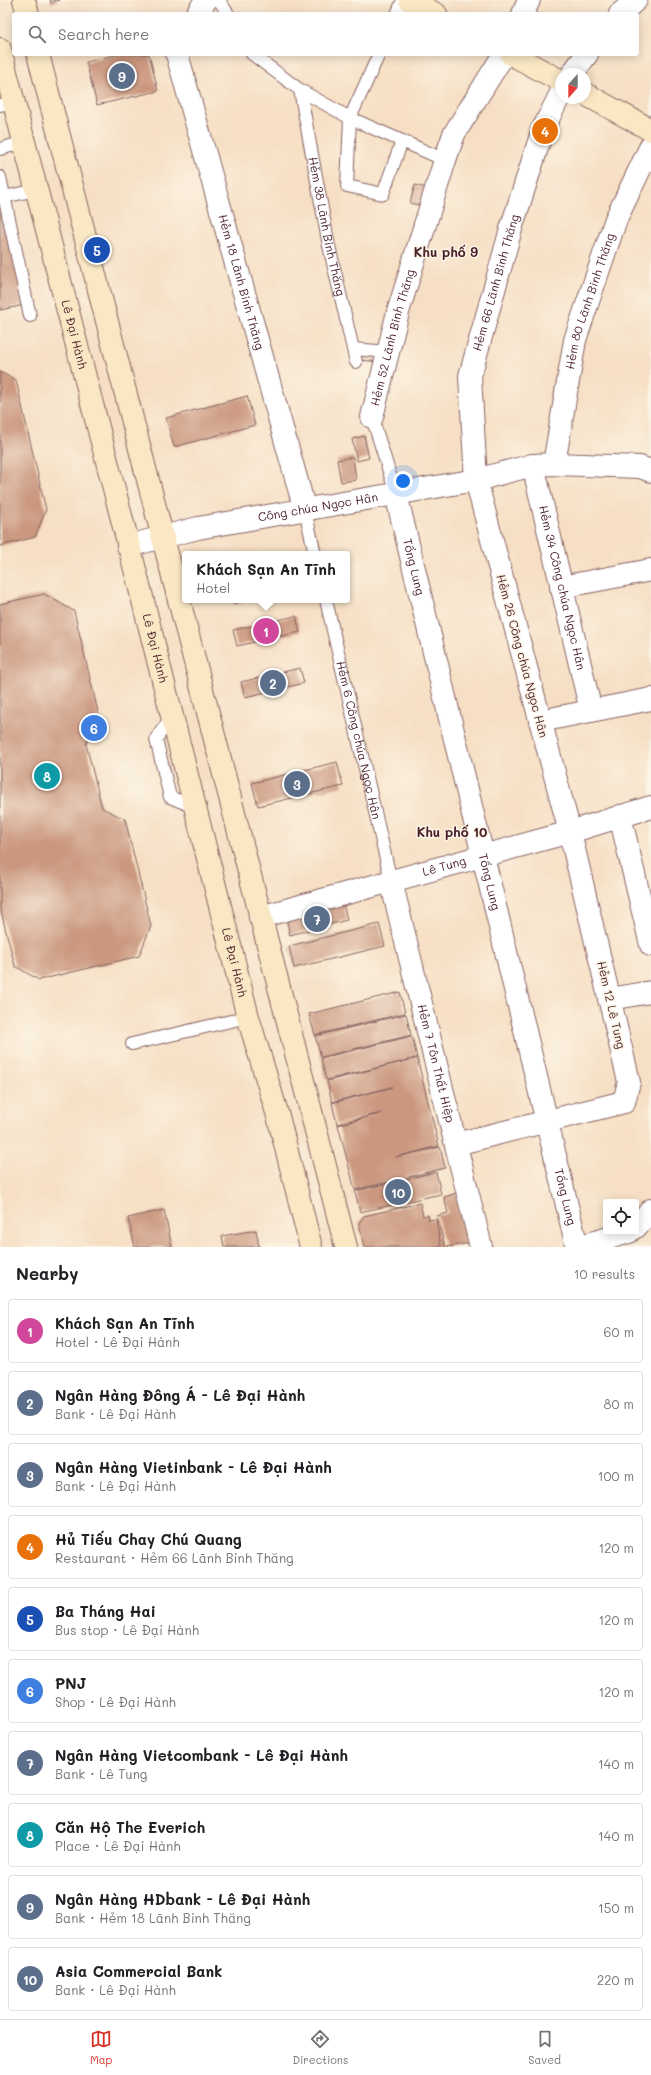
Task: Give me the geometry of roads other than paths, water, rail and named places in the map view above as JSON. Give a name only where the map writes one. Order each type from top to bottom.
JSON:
[{"type":"main road","points":[[24,0],[27,12]]},
{"type":"main road","points":[[412,1],[432,12]]},
{"type":"main road","name":"Lê Đại Hành","points":[[0,49],[7,103],[24,142],[248,1017],[278,1116],[312,1247]]},
{"type":"main road","points":[[39,56],[346,1247]]},
{"type":"main road","points":[[515,56],[555,78]]},
{"type":"main road","points":[[591,97],[651,130]]},
{"type":"street","points":[[198,12],[206,0]]},
{"type":"street","points":[[524,12],[529,0]]},
{"type":"street","points":[[611,12],[614,0]]},
{"type":"street","points":[[622,12],[636,0]]},
{"type":"street","name":"Hẻm 18 Lãnh Binh Thăng","points":[[178,56],[305,510]]},
{"type":"street","name":"Hẻm 52 Lãnh Binh Thăng","points":[[372,417],[398,312],[454,134],[503,56]]},
{"type":"street","points":[[576,68],[586,56]]},
{"type":"street","name":"Hẻm 66 Lãnh Binh Thăng","points":[[476,480],[470,376],[511,229],[544,129],[556,104]]},
{"type":"street","name":"Hẻm 80 Lãnh Binh Thăng","points":[[544,464],[575,340],[616,218],[651,146]]},
{"type":"street","name":"Công chúa Ngọc Hân","points":[[128,546],[198,528],[476,480],[544,464],[640,467],[651,470]]},
{"type":"street","name":"Hẻm 34 Công chúa Ngọc Hân","points":[[544,464],[561,587],[591,711]]},
{"type":"street","name":"Hẻm 26 Công chúa Ngọc Hân","points":[[476,480],[570,832]]},
{"type":"street","name":"Tổng Lung","points":[[396,494],[482,856],[548,1121],[577,1247]]},
{"type":"street","points":[[561,587],[651,570]]},
{"type":"street","points":[[540,721],[651,699]]},
{"type":"street","name":"Lê Tung","points":[[260,917],[570,832],[651,807]]},
{"type":"street","points":[[620,816],[646,901],[651,945]]},
{"type":"street","name":"Hẻm 12 Lê Tung","points":[[548,1121],[624,1102],[629,1082],[570,832]]},
{"type":"street","name":"Hẻm 7 Tôn Thất Hiệp","points":[[391,881],[481,1247]]},
{"type":"street","points":[[609,999],[651,992]]},
{"type":"street","points":[[456,1144],[548,1121]]},
{"type":"street","points":[[577,1247],[619,1235]]},
{"type":"lane","points":[[220,0],[227,12]]},
{"type":"lane","points":[[399,12],[412,1]]},
{"type":"lane","points":[[255,56],[300,90],[350,118],[445,160]]},
{"type":"lane","points":[[378,56],[350,118],[347,186],[383,194],[402,141]]},
{"type":"lane","name":"Hẻm 38 Lãnh Binh Thăng","points":[[300,90],[329,246],[356,362]]},
{"type":"lane","points":[[0,148],[24,142]]},
{"type":"lane","points":[[0,177],[30,316]]},
{"type":"lane","points":[[4,197],[36,190]]},
{"type":"lane","points":[[353,349],[389,352]]},
{"type":"lane","name":"Hẻm 52 Lãnh Binh Thăng","points":[[372,417],[396,494]]},
{"type":"lane","points":[[305,510],[314,551]]},
{"type":"lane","name":"Hẻm 6 Công chúa Ngọc Hân","points":[[327,603],[391,881]]},
{"type":"lane","points":[[132,1044],[248,1017]]},
{"type":"place","name":"Ngân Hàng HDbank - Lê Đại Hành","points":[[122,76]]},
{"type":"place","name":"Hủ Tiếu Chay Chú Quang","points":[[545,131]]},
{"type":"place","name":"Ba Tháng Hai","points":[[97,250]]},
{"type":"place","name":"Khách Sạn An Tĩnh","points":[[266,631]]},
{"type":"place","name":"Ngân Hàng Đông Á - Lê Đại Hành","points":[[273,683]]},
{"type":"place","name":"PNJ","points":[[94,728]]},
{"type":"place","name":"Căn Hộ The Everich","points":[[47,776]]},
{"type":"place","name":"Ngân Hàng Vietinbank - Lê Đại Hành","points":[[297,784]]},
{"type":"place","name":"Ngân Hàng Vietcombank - Lê Đại Hành","points":[[317,919]]},
{"type":"place","name":"Asia Commercial Bank","points":[[398,1192]]},
{"type":"district","name":"Khu phố 9","points":[[446,252]]},
{"type":"district","name":"Khu phố 10","points":[[452,832]]}]
